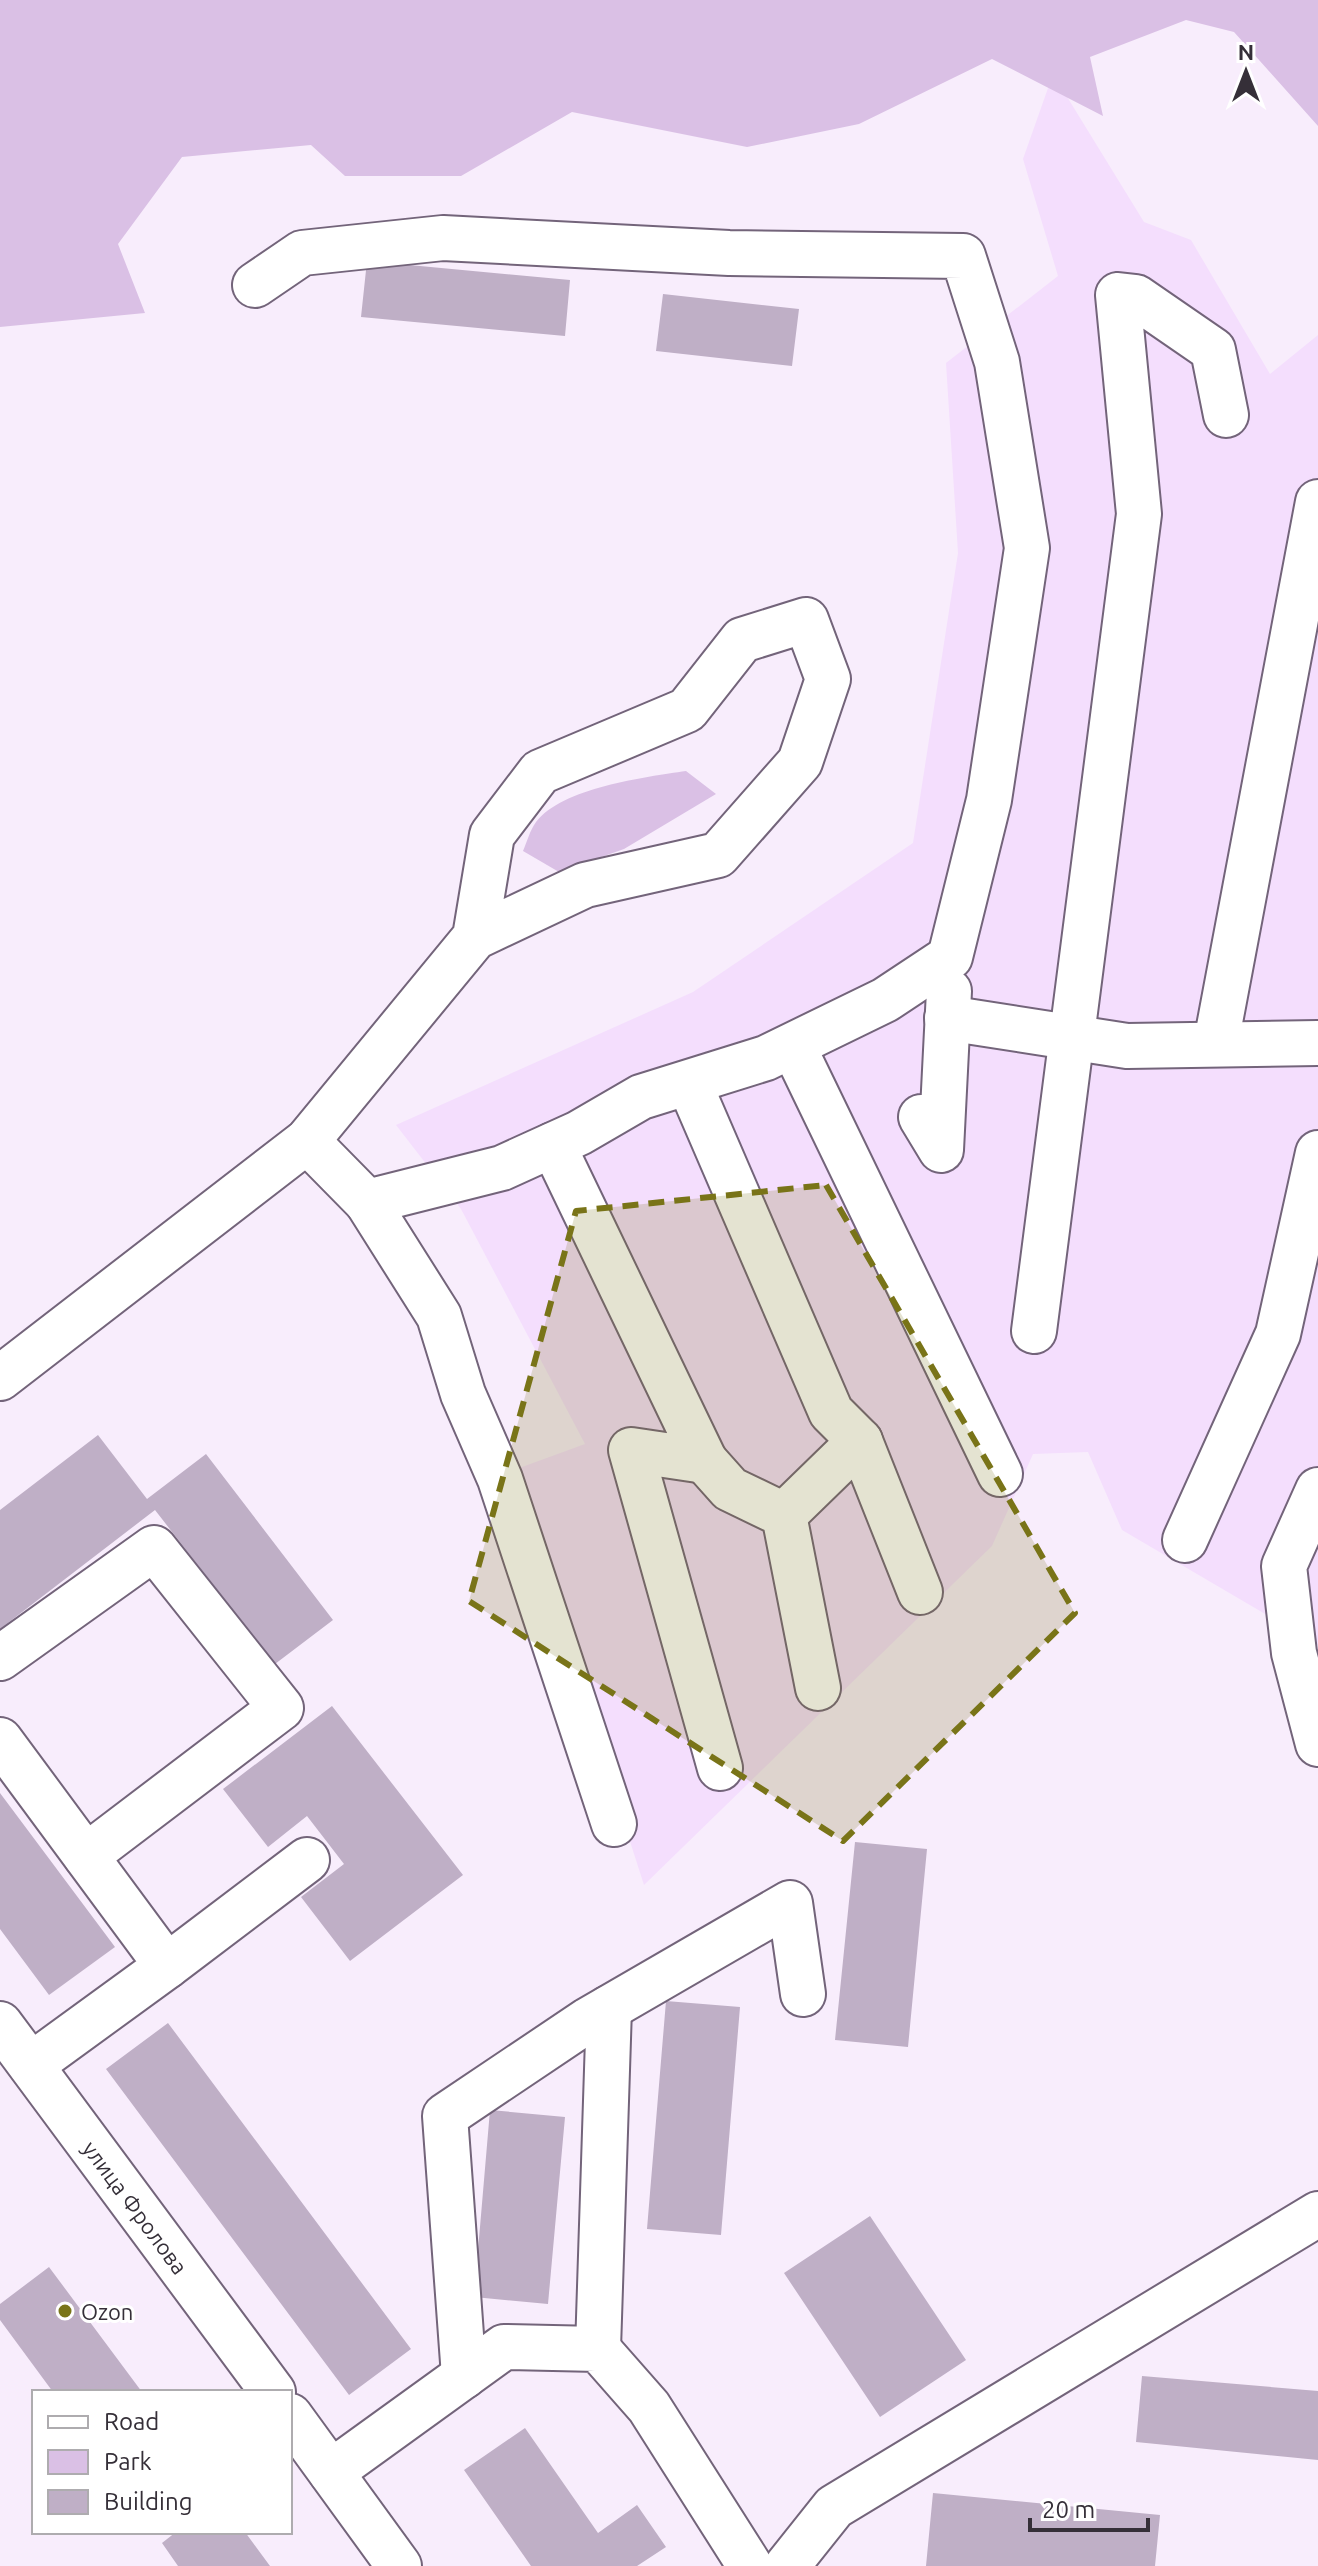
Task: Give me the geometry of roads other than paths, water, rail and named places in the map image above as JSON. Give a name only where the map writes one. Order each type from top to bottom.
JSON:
[{"type":"street","points":[[255,285],[302,253],[443,238],[729,253],[963,256],[997,362],[1027,548],[989,800],[950,957],[941,1150],[921,1117]]},
{"type":"street","points":[[1034,1331],[1139,514],[1118,295],[1136,297],[1213,350],[1226,415]]},
{"type":"street","points":[[1216,1043],[1318,502]]},
{"type":"street","points":[[0,1378],[307,1141],[475,937],[585,885],[718,855],[800,762],[828,679],[806,620],[742,640],[687,710],[540,772],[492,835],[475,937]]},
{"type":"street","points":[[367,1202],[502,1168],[553,1145],[641,1097],[766,1058],[885,1000],[950,957]]},
{"type":"street","points":[[947,1018],[1127,1046],[1318,1043]]},
{"type":"street","points":[[793,1046],[1000,1474]]},
{"type":"street","points":[[689,1083],[831,1412],[860,1441],[920,1592]]},
{"type":"street","points":[[307,1141],[367,1202],[439,1316],[463,1394],[500,1479],[614,1824]]},
{"type":"street","points":[[553,1145],[705,1461],[730,1489],[784,1515]]},
{"type":"street","points":[[1185,1540],[1278,1334],[1318,1153]]},
{"type":"street","points":[[784,1515],[860,1441]]},
{"type":"street","points":[[705,1461],[631,1450],[720,1768]]},
{"type":"street","points":[[1318,1490],[1284,1566],[1294,1653],[1318,1744]]},
{"type":"street","points":[[784,1515],[818,1688]]},
{"type":"street","points":[[0,1658],[154,1548],[281,1708],[86,1856]]},
{"type":"street","points":[[0,1740],[167,1966]]},
{"type":"street","points":[[31,2065],[307,1860]]},
{"type":"street","points":[[464,2376],[445,2116],[609,2008],[790,1903],[803,1994]]},
{"type":"street","points":[[609,2008],[598,2349],[649,2407],[750,2566]]},
{"type":"street","name":"улица Фролова","points":[[0,2024],[272,2390]]},
{"type":"street","points":[[787,2566],[834,2507],[1318,2214]]},
{"type":"street","points":[[331,2472],[504,2347],[598,2349]]},
{"type":"street","points":[[292,2419],[399,2566]]},
{"type":"place","name":"Ozon","points":[[65,2311]]}]
